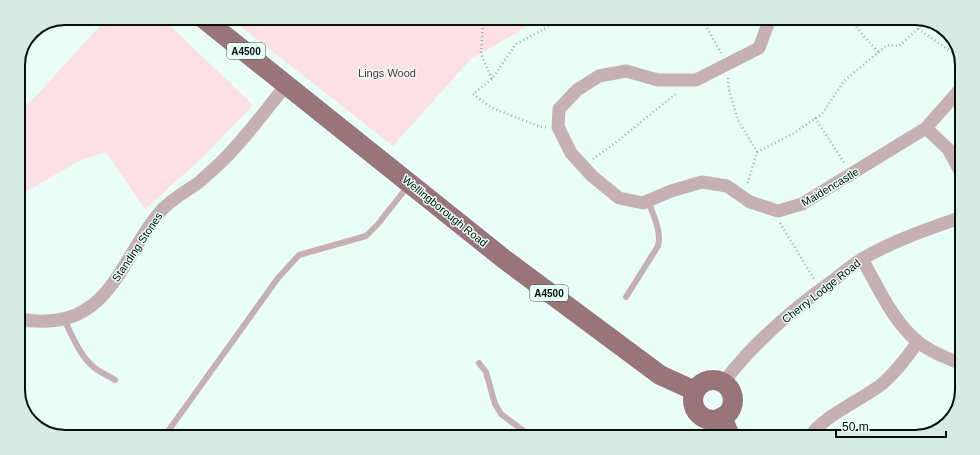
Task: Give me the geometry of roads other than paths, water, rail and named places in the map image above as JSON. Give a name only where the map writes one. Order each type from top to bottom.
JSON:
[{"type":"main road","name":"Wellingborough Road","points":[[212,25],[504,259],[660,375],[695,391]]},
{"type":"main road","points":[[717,380],[723,383],[732,394],[731,407],[722,417],[708,419],[696,411],[693,398],[695,391],[698,386],[704,382],[717,380]]},
{"type":"main road","points":[[722,417],[727,430]]},
{"type":"street","name":"Maidencastle","points":[[768,25],[759,48],[696,80],[658,80],[626,71],[599,76],[577,90],[559,109],[558,127],[571,153],[592,176],[618,198],[643,203],[671,191],[702,182],[727,186],[750,202],[778,211],[802,204],[926,128],[955,95]]},
{"type":"street","name":"Standing Stones","points":[[25,320],[35,322],[64,319],[85,311],[99,301],[108,292],[147,229],[160,211],[172,200],[199,182],[234,149],[287,84]]},
{"type":"street","points":[[926,128],[948,149],[955,161]]},
{"type":"street","name":"Cherry Lodge Road","points":[[723,383],[733,370],[775,327],[820,289],[862,259],[914,233],[955,220]]},
{"type":"street","points":[[862,259],[900,324],[918,342],[939,355],[955,361]]},
{"type":"street","points":[[817,430],[826,420],[881,384],[898,369],[918,342]]},
{"type":"lane","points":[[169,430],[278,278],[299,255],[366,236],[378,224],[410,184]]},
{"type":"lane","points":[[626,297],[660,241],[656,223],[648,201]]},
{"type":"lane","points":[[64,319],[86,359],[96,369],[115,380]]},
{"type":"lane","points":[[479,363],[486,372],[496,404],[501,414],[523,430]]},
{"type":"park label","name":"Lings Wood","points":[[387,73]]}]
